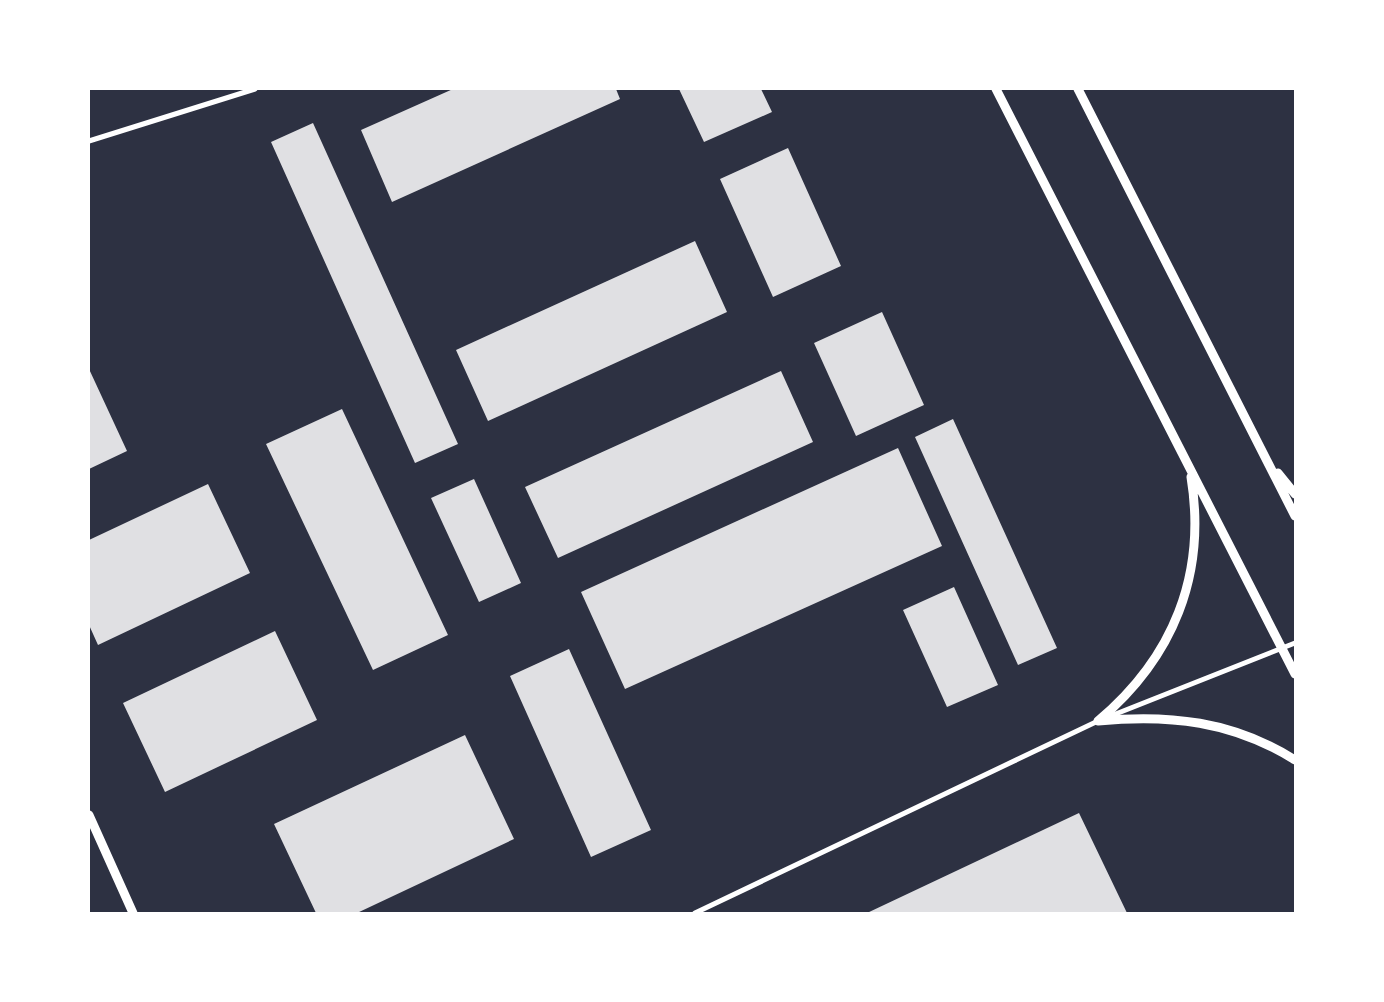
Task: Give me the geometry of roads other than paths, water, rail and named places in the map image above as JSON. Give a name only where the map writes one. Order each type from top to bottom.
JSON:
[{"type":"street","points":[[89,140],[254,89]]},
{"type":"street","points":[[996,89],[1295,674]]},
{"type":"street","points":[[1078,89],[1295,516]]},
{"type":"street","points":[[1259,445],[1275,470],[1295,494]]},
{"type":"street","points":[[1098,721],[1120,702],[1156,658],[1170,632],[1181,605],[1194,551],[1194,514],[1189,467]]},
{"type":"street","points":[[695,913],[1098,721],[1295,643]]},
{"type":"street","points":[[1098,721],[1130,718],[1194,721],[1225,728],[1256,739],[1295,760]]},
{"type":"street","points":[[89,816],[132,913]]}]
